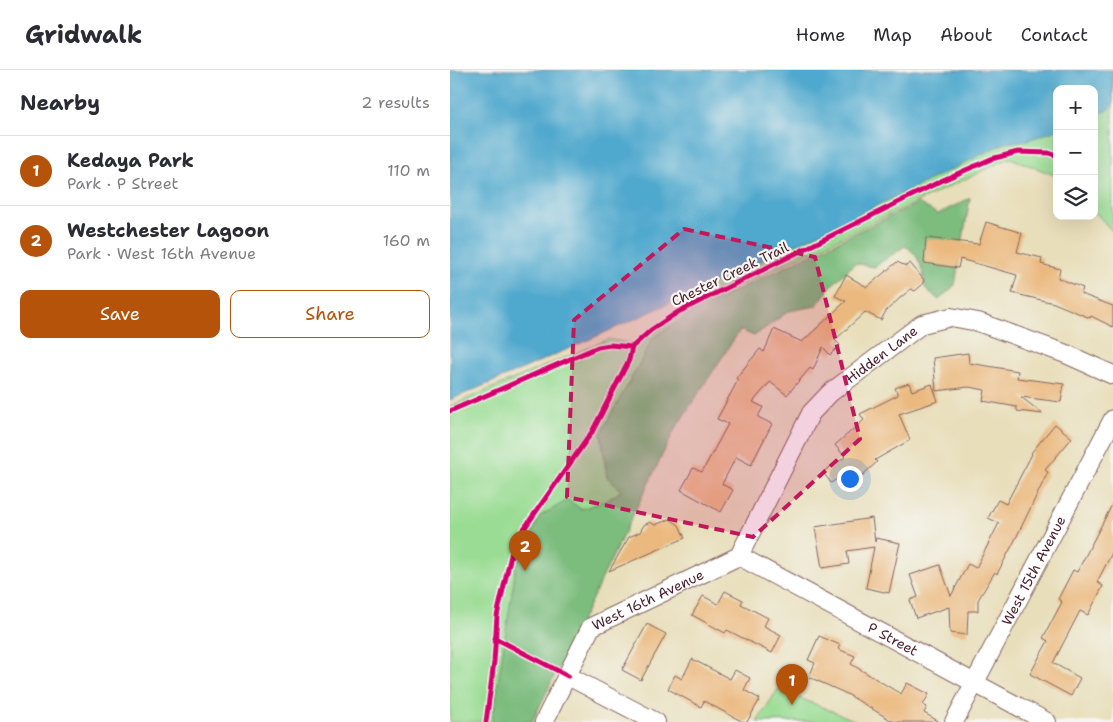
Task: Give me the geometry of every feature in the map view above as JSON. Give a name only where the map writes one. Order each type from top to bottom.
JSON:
[{"type":"street","name":"Hidden Lane","points":[[738,556],[811,413],[830,393],[922,324],[951,317],[978,322],[1066,354],[1113,375]]},
{"type":"street","name":"West 15th Avenue","points":[[954,722],[1113,419]]},
{"type":"street","name":"West 16th Avenue","points":[[544,722],[568,676],[590,627],[738,556]]},
{"type":"street","name":"P Street","points":[[738,556],[1047,722]]},
{"type":"street","points":[[568,676],[656,722]]},
{"type":"highlighted area","points":[[684,229],[815,257],[860,439],[753,537],[567,497],[574,320]]},
{"type":"green space","points":[[1113,70],[1113,232],[1098,215],[1098,85],[1074,85]]},
{"type":"green space","points":[[1053,95],[1053,174],[1010,158],[729,290],[531,722],[450,722],[450,406],[609,339],[632,344],[724,291],[656,294]]},
{"type":"green space","points":[[970,198],[955,285],[939,300],[925,288],[924,276],[918,259],[905,246],[874,267],[855,263],[832,285],[816,306],[789,311],[754,336],[740,330],[675,429],[532,722],[492,722],[516,566],[540,516],[568,500],[581,509],[606,501],[621,491],[607,477],[601,433],[654,337],[703,306],[918,203],[938,214]]},
{"type":"green space","points":[[778,689],[856,721],[757,722]]},
{"type":"water","points":[[450,70],[1113,70],[1113,105],[1106,111],[1098,114],[1098,85],[1053,85],[1053,131],[1028,140],[1005,143],[729,276],[450,400]]},
{"type":"building","points":[[986,222],[1022,233],[1017,252],[1042,258],[1041,264],[1060,269],[1058,278],[1083,288],[1081,294],[1113,306],[1113,327],[1091,316],[1090,318],[1054,303],[1012,293],[1017,275],[960,259],[958,268],[924,263],[926,238],[979,244]]},
{"type":"building","points":[[897,262],[906,266],[910,263],[924,280],[922,285],[915,291],[911,289],[900,298],[886,311],[881,320],[865,312],[835,340],[840,345],[830,355],[823,347],[813,370],[810,368],[787,395],[770,382],[753,402],[763,407],[758,417],[772,424],[751,465],[736,457],[722,484],[733,490],[721,512],[681,490],[693,468],[702,472],[728,424],[717,419],[738,380],[736,378],[760,349],[764,352],[774,329],[802,342],[846,301],[835,296],[846,275],[867,287]]},
{"type":"building","points":[[968,353],[969,363],[1018,371],[1017,378],[1064,384],[1061,402],[1021,397],[1043,414],[1017,411],[1017,407],[983,401],[985,390],[969,387],[936,391],[933,358]]},
{"type":"building","points":[[909,383],[912,391],[932,384],[938,401],[899,414],[910,440],[875,460],[877,462],[854,483],[846,473],[831,483],[823,472],[845,457],[835,445],[864,420],[860,414],[898,395],[895,388]]},
{"type":"building","points":[[1055,424],[1072,438],[1045,470],[1048,472],[1014,542],[997,574],[995,572],[978,600],[978,611],[968,611],[967,635],[950,633],[949,607],[916,618],[910,600],[918,597],[910,575],[940,565],[951,596],[968,564],[976,568],[999,523],[988,518],[998,500],[1006,504],[1031,453]]},
{"type":"building","points":[[1113,503],[1113,551],[1097,582],[1103,586],[1088,615],[1080,611],[1053,663],[1080,678],[1071,696],[1030,674],[1048,641],[1043,638],[1062,602],[1058,599],[1073,570],[1077,572]]},
{"type":"building","points":[[872,518],[875,542],[876,538],[900,543],[889,593],[866,588],[874,547],[847,551],[849,564],[822,568],[815,527]]},
{"type":"building","points":[[670,519],[679,525],[685,538],[609,571],[629,537],[640,532],[644,525],[650,522],[655,525]]},
{"type":"building","points":[[725,591],[743,600],[741,604],[768,618],[764,626],[781,635],[772,653],[727,630],[725,633],[692,615],[703,596],[718,604]]},
{"type":"building","points":[[647,624],[666,634],[641,680],[622,670]]},
{"type":"building","points":[[819,636],[840,645],[838,649],[855,656],[851,664],[901,694],[907,683],[929,694],[923,705],[927,707],[924,713],[940,722],[894,722],[847,694],[809,677],[815,663],[808,660]]},
{"type":"building","points":[[692,659],[730,679],[735,670],[750,678],[744,690],[760,699],[747,722],[743,722],[704,701],[701,707],[668,689],[675,675],[682,679]]},
{"type":"cycle path","name":"Chester Creek Trail","points":[[486,722],[494,662],[497,616],[511,555],[521,533],[592,432],[629,360],[632,347],[651,330],[678,312],[943,180],[991,159],[1018,152],[1053,154]]},
{"type":"cycle path","points":[[450,411],[598,347],[610,345],[632,347]]},
{"type":"cycle path","points":[[495,638],[568,676]]},
{"type":"place","name":"Westchester Lagoon","points":[[525,571]]},
{"type":"place","name":"Kedaya Park","points":[[792,705]]}]
